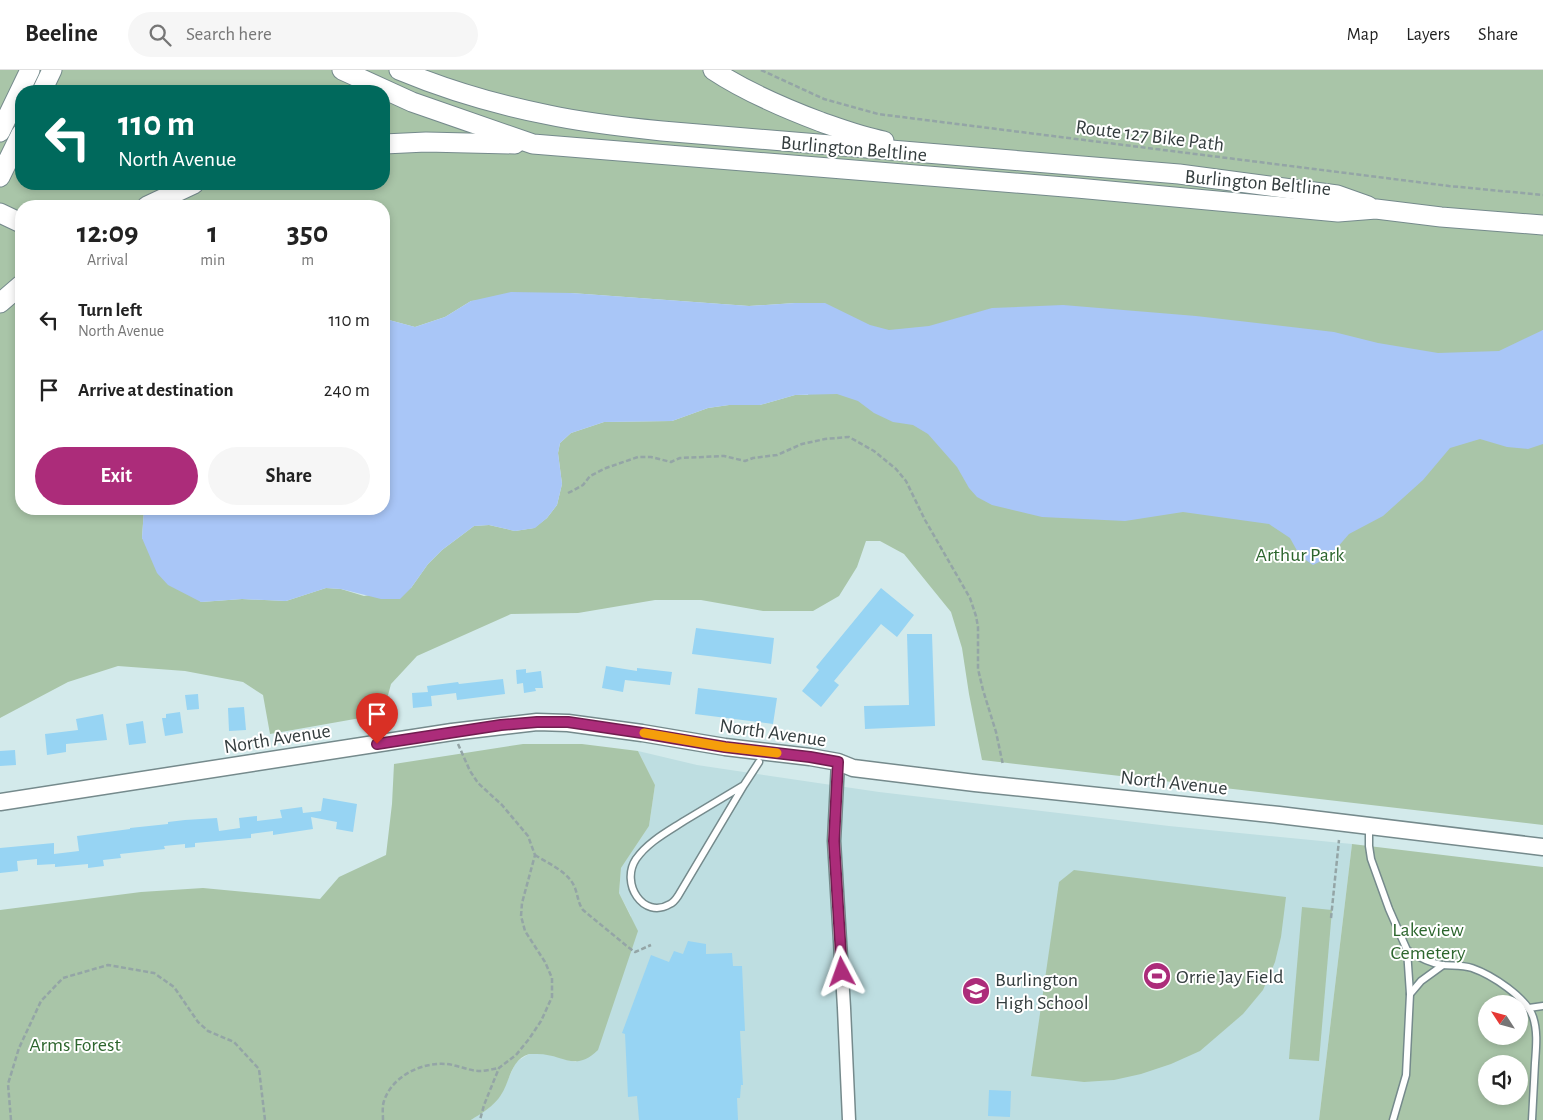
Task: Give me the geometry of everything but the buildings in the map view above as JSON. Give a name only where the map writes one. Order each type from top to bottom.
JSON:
[{"type":"main road","points":[[23,85],[30,70]]},
{"type":"main road","points":[[45,85],[52,70]]},
{"type":"main road","name":"Burlington Beltline","points":[[342,70],[375,85]]},
{"type":"main road","name":"Burlington Beltline","points":[[399,70],[459,92],[504,105],[549,116],[594,123],[662,131],[1179,174],[1337,195],[1376,209]]},
{"type":"main road","points":[[713,70],[751,92],[794,112],[839,128],[878,140],[984,158]]},
{"type":"main road","name":"Burlington Beltline","points":[[390,92],[412,102],[533,144],[1077,188],[1338,212],[1376,209],[1440,217],[1543,225]]},
{"type":"main road","points":[[0,132],[15,101]]},
{"type":"main road","points":[[390,144],[426,142],[533,144]]},
{"type":"main road","points":[[0,178],[15,147]]},
{"type":"main road","points":[[160,200],[181,190]]},
{"type":"main road","points":[[0,213],[15,220]]},
{"type":"main road","points":[[0,303],[15,290]]},
{"type":"main road","name":"North Avenue","points":[[0,802],[452,732],[537,722],[568,722],[725,747],[810,757],[838,762],[853,768],[1543,847]]},
{"type":"street","points":[[838,762],[834,841],[849,1120]]},
{"type":"lane","points":[[744,785],[658,838],[644,849],[635,861],[630,874],[632,888],[638,899],[648,906],[660,908],[671,904],[678,896],[759,762]]},
{"type":"lane","points":[[1369,826],[1371,859],[1389,909],[1408,950],[1410,994],[1406,1075],[1393,1120]]},
{"type":"lane","points":[[1408,950],[1417,956],[1443,965],[1459,965],[1472,968],[1509,989],[1529,1008],[1533,1017],[1536,1039],[1532,1120]]},
{"type":"lane","points":[[1410,994],[1428,975],[1443,965]]},
{"type":"lane","points":[[1529,1008],[1543,1006]]},
{"type":"path","name":"Route 127 Bike Path","points":[[761,70],[824,99],[878,114],[1449,186],[1543,195]]},
{"type":"path","points":[[568,493],[583,485],[590,476],[606,468],[638,457],[651,457],[671,462],[680,458],[724,456],[745,461],[777,455],[802,444],[825,439],[849,437],[874,451],[896,469],[906,481],[970,598],[978,627],[978,669],[996,732],[1002,765]]},
{"type":"path","points":[[383,1120],[384,1100],[400,1079],[413,1070],[426,1066],[447,1064],[481,1071],[499,1068],[516,1055],[529,1039],[541,1021],[552,997],[552,978],[525,931],[521,916],[522,903],[535,855],[528,836],[502,805],[478,783],[470,771],[452,732]]},
{"type":"path","points":[[1331,918],[1340,840]]},
{"type":"path","points":[[535,855],[570,877],[579,904],[583,910],[635,952],[651,945]]},
{"type":"path","points":[[11,1120],[8,1084],[19,1048],[41,1002],[63,978],[108,965],[154,973],[174,987],[198,1022],[208,1031],[234,1042],[259,1069],[265,1120]]},
{"type":"path","points":[[480,1120],[499,1068]]},
{"type":"shaded area","name":"Burlington High School","points":[[638,751],[697,765],[879,792],[1169,826],[1352,844],[1319,1120],[471,1120],[492,1105],[501,1095],[516,1062],[529,1054],[546,1054],[576,1062],[631,916],[619,893],[621,868],[649,826],[655,785]]},
{"type":"green space","name":"Arthur Park","points":[[0,70],[1543,70],[1543,330],[1541,332],[1543,333],[1543,825],[982,760],[962,648],[951,612],[904,554],[880,541],[866,541],[857,567],[839,596],[813,611],[763,611],[701,600],[655,600],[578,613],[511,614],[417,656],[391,684],[383,714],[270,734],[263,695],[243,682],[185,671],[118,666],[68,682],[0,718]],"holes":[[[15,200],[390,200],[390,320],[415,327],[445,317],[471,301],[571,293],[749,306],[825,303],[808,395],[795,395],[760,405],[729,405],[708,408],[672,421],[604,422],[571,433],[560,443],[558,453],[562,484],[557,505],[547,518],[534,528],[515,531],[489,525],[474,526],[442,550],[428,564],[411,588],[364,596],[341,589],[326,588],[286,601],[242,599],[201,602],[142,538],[144,515],[15,515]]]},
{"type":"green space","name":"Arms Forest","points":[[523,744],[582,744],[638,751],[655,785],[649,826],[621,868],[619,893],[638,931],[598,1050],[590,1057],[569,1061],[546,1055],[529,1054],[523,1057],[515,1065],[495,1103],[471,1120],[0,1120],[0,910],[141,892],[203,888],[320,899],[339,877],[386,855],[392,804],[394,764]]},
{"type":"green space","name":"Lakeview Cemetery","points":[[1352,844],[1543,867],[1543,1120],[1319,1120]]},
{"type":"green space","name":"Orrie Jay Field","points":[[1074,870],[1286,897],[1281,937],[1275,962],[1263,990],[1243,1014],[1200,1051],[1171,1064],[1141,1074],[1114,1080],[1084,1082],[1031,1076],[1059,882]]},
{"type":"green space","points":[[1302,907],[1332,910],[1319,1061],[1289,1059]]},
{"type":"water","points":[[511,292],[571,293],[749,306],[825,303],[870,325],[889,330],[929,326],[992,308],[1063,305],[1196,316],[1334,332],[1378,343],[1438,353],[1499,351],[1543,330],[1543,444],[1528,449],[1507,447],[1480,439],[1450,448],[1423,480],[1383,516],[1349,534],[1329,557],[1313,565],[1300,556],[1290,538],[1269,524],[1183,512],[1125,521],[1042,517],[992,505],[977,497],[969,488],[957,467],[928,434],[913,425],[893,422],[874,413],[858,401],[837,394],[795,395],[760,405],[729,405],[708,408],[672,421],[604,422],[571,433],[560,443],[558,453],[562,484],[557,505],[547,518],[535,528],[515,531],[489,525],[474,526],[442,550],[428,564],[411,588],[400,599],[381,599],[341,589],[326,588],[286,601],[242,599],[201,602],[168,585],[157,573],[142,538],[144,515],[390,515],[390,320],[415,327],[445,317],[471,301]]},
{"type":"slow traffic","points":[[644,733],[725,747],[777,753]]},
{"type":"place","name":"Orrie Jay Field","points":[[1157,976]]},
{"type":"place","name":"Burlington High School","points":[[976,991]]},
{"type":"route","points":[[377,744],[501,725],[568,722],[725,747],[838,762],[834,841],[842,972]]}]
